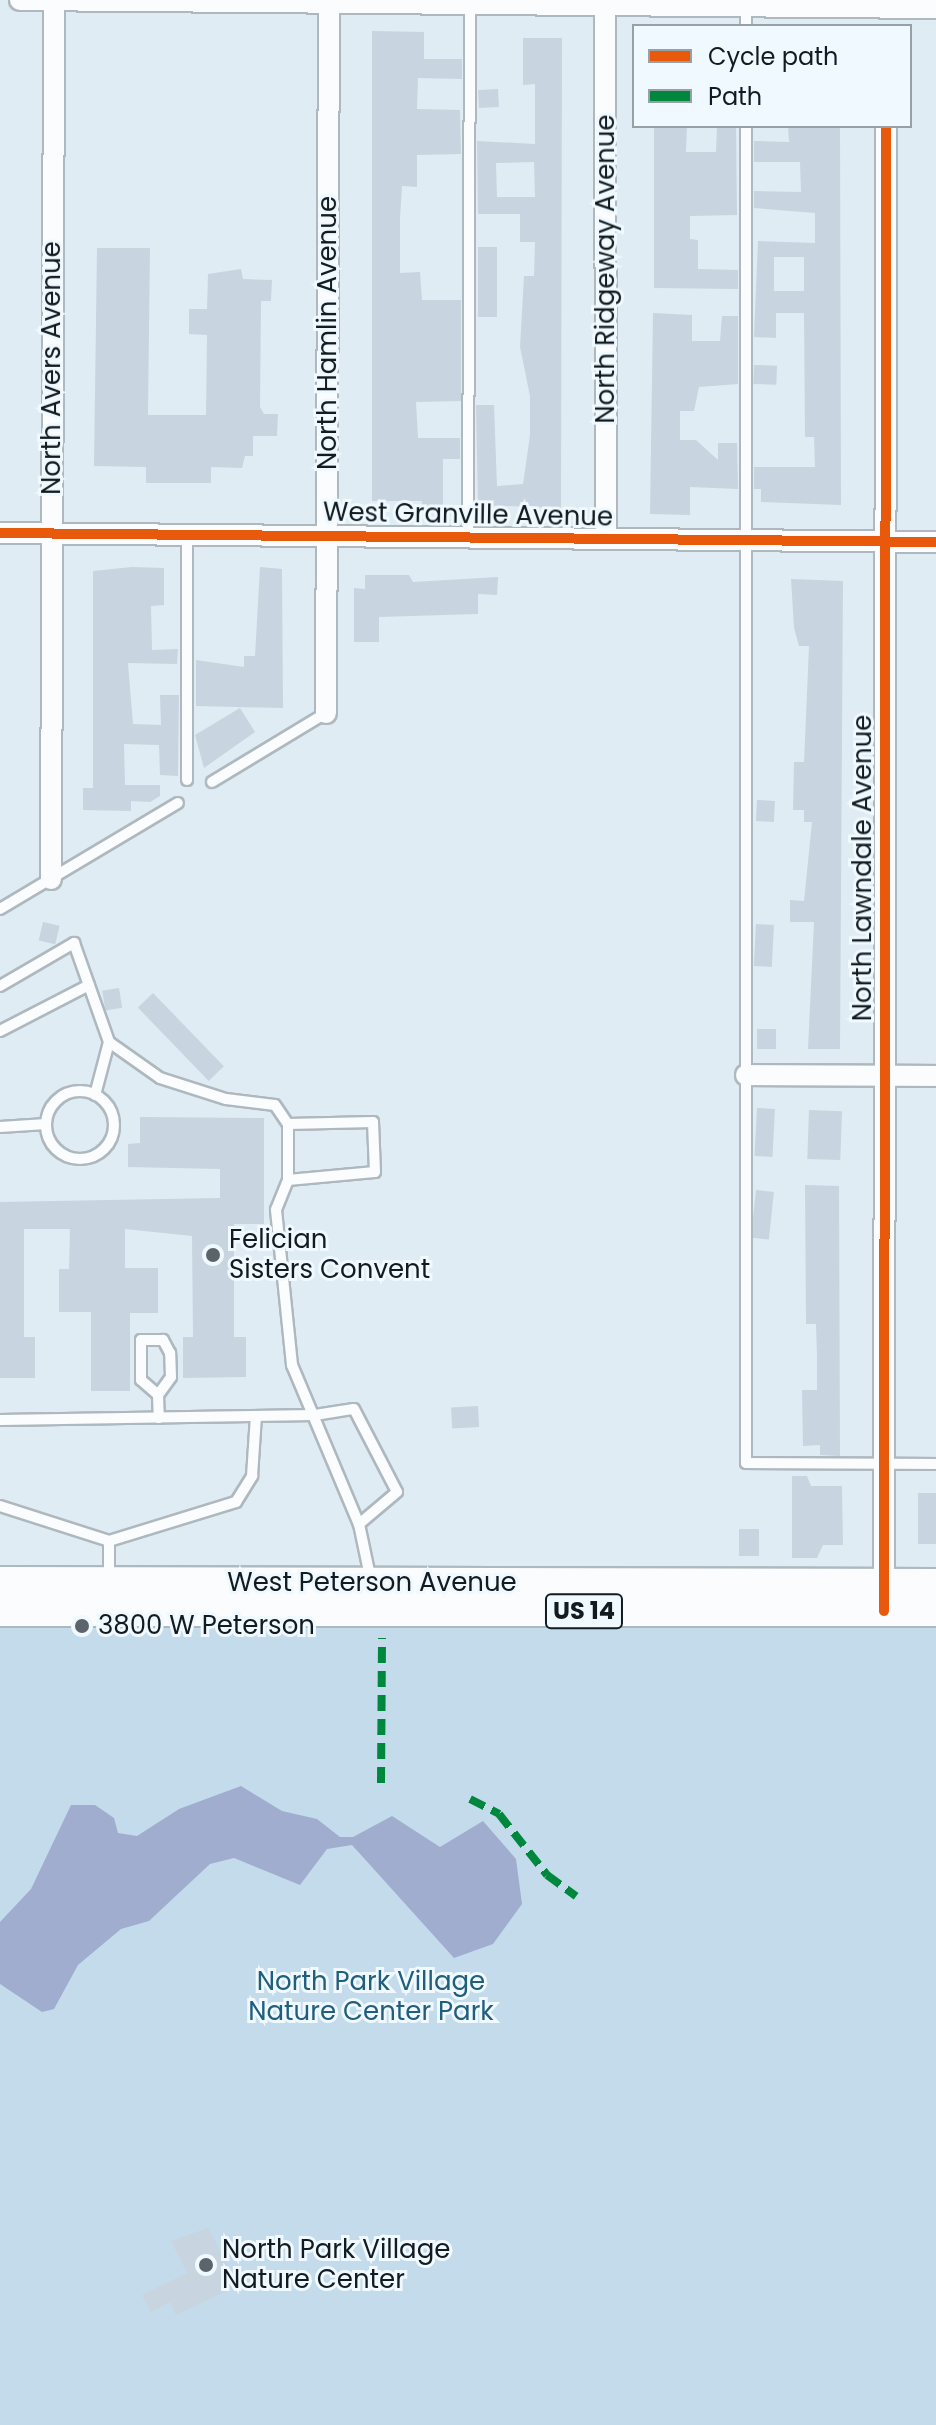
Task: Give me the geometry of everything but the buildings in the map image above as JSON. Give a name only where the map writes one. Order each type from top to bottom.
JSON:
[{"type":"main road","name":"West Peterson Avenue","points":[[0,1582],[109,1597]]},
{"type":"main road","name":"West Peterson Avenue","points":[[0,1611],[109,1597],[884,1597],[936,1584]]},
{"type":"main road","name":"West Peterson Avenue","points":[[884,1597],[936,1611]]},
{"type":"street","points":[[20,0],[605,2],[746,11],[936,8]]},
{"type":"street","name":"North Avers Avenue","points":[[51,879],[54,0]]},
{"type":"street","name":"North Hamlin Avenue","points":[[326,713],[329,1]]},
{"type":"street","name":"North Ridgeway Avenue","points":[[605,2],[606,538]]},
{"type":"street","name":"North Lawndale Avenue","points":[[884,1597],[886,128]]},
{"type":"street","name":"West Granville Avenue","points":[[0,533],[936,542]]},
{"type":"street","points":[[746,1075],[936,1076]]},
{"type":"lane","points":[[468,538],[470,2]]},
{"type":"lane","points":[[746,128],[746,1463],[936,1464]]},
{"type":"lane","points":[[187,534],[187,780]]},
{"type":"lane","points":[[212,782],[326,713]]},
{"type":"lane","points":[[0,909],[178,803]]},
{"type":"lane","points":[[0,986],[74,943],[109,1042],[95,1095]]},
{"type":"lane","points":[[0,1031],[89,985]]},
{"type":"lane","points":[[109,1042],[160,1078],[226,1099],[275,1105],[288,1124],[288,1180],[276,1210],[282,1293],[292,1365],[359,1524],[371,1597]]},
{"type":"lane","points":[[76,1092],[95,1095],[109,1108],[114,1127],[107,1145],[92,1157],[64,1155],[50,1142],[46,1124],[59,1099],[76,1092]]},
{"type":"lane","points":[[288,1124],[373,1122],[375,1172],[288,1180]]},
{"type":"lane","points":[[0,1127],[46,1124]]},
{"type":"lane","points":[[158,1395],[141,1380],[141,1340],[163,1340],[170,1353],[171,1377],[158,1395],[159,1418]]},
{"type":"lane","points":[[0,1420],[315,1415],[354,1409],[397,1492],[359,1524]]},
{"type":"lane","points":[[0,1506],[109,1541],[236,1502],[252,1476],[256,1416]]},
{"type":"lane","points":[[109,1541],[109,1597]]},
{"type":"green space","name":"North Park Village Nature Center Park","points":[[0,1623],[936,1623],[936,2425],[0,2425]]},
{"type":"water","points":[[241,1786],[282,1811],[317,1819],[340,1837],[353,1837],[392,1816],[440,1847],[483,1821],[516,1859],[522,1904],[493,1944],[454,1958],[352,1845],[327,1849],[300,1885],[234,1858],[210,1864],[149,1921],[121,1929],[78,1965],[54,2009],[42,2012],[0,1984],[0,1922],[31,1889],[71,1805],[95,1805],[114,1818],[118,1833],[137,1836],[179,1809]]},
{"type":"marked path","points":[[381,1783],[382,1638]]},
{"type":"marked path","points":[[470,1799],[499,1814],[547,1875],[576,1896]]},
{"type":"cycle path","points":[[884,1611],[886,128]]},
{"type":"cycle path","points":[[0,533],[936,542]]},
{"type":"place","name":"Felician Sisters Convent","points":[[213,1255]]},
{"type":"place","name":"3800 W Peterson","points":[[82,1626]]},
{"type":"place","name":"North Park Village Nature Center","points":[[206,2265]]}]
